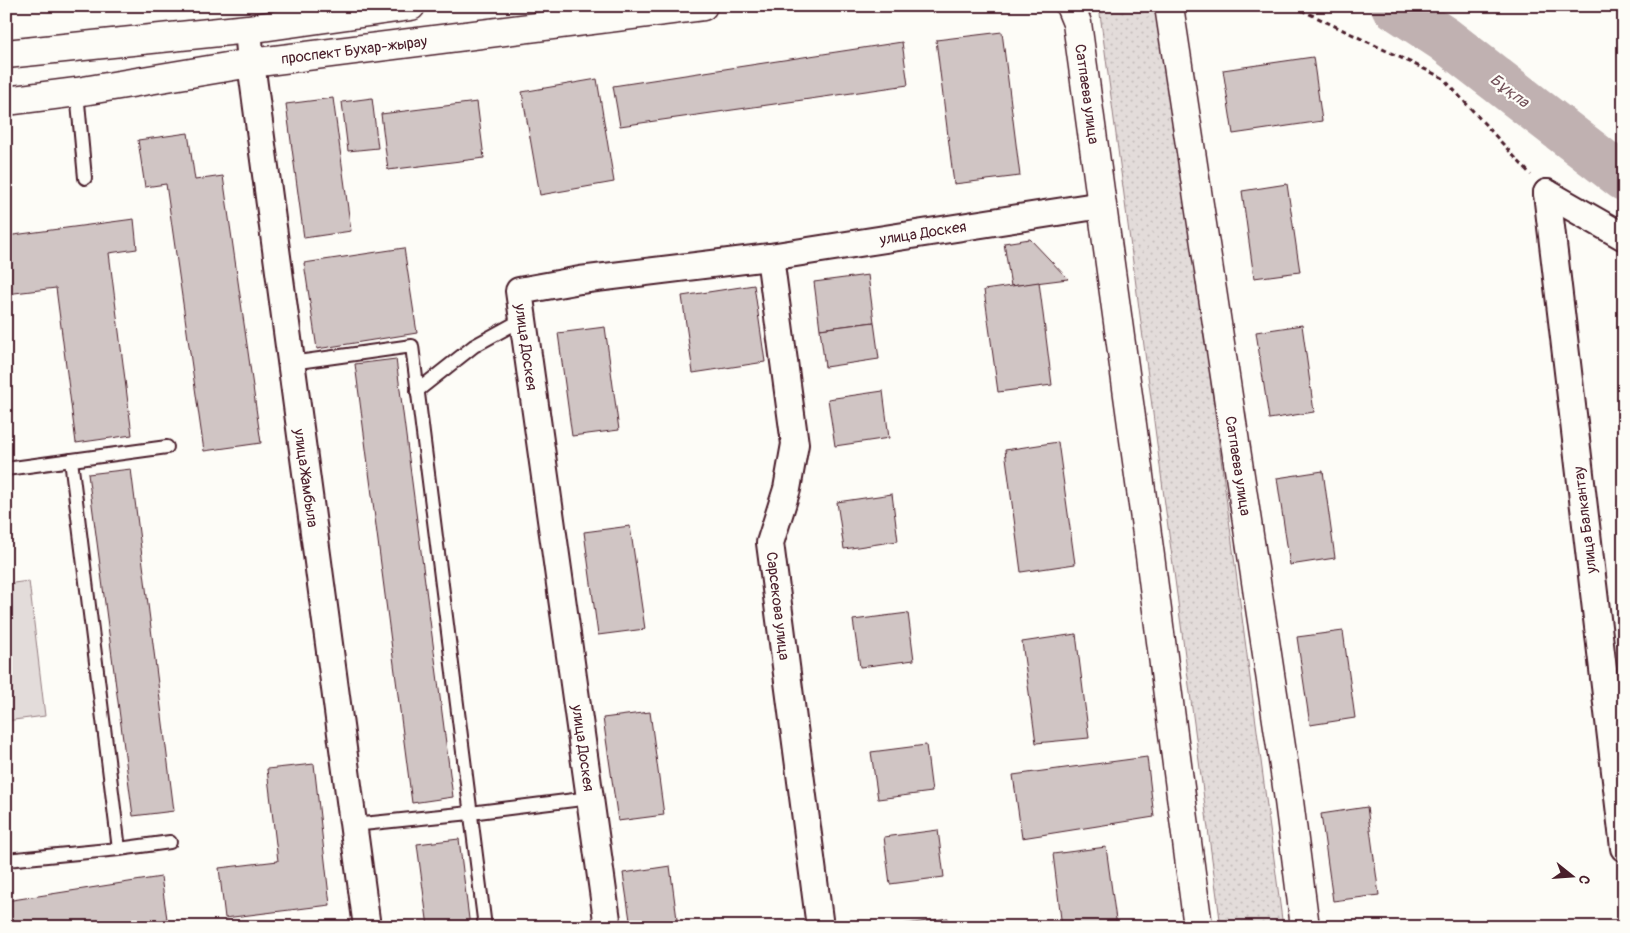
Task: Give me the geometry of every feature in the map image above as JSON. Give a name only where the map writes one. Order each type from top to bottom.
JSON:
[{"type":"main road","points":[[6,54],[248,29],[411,6]]},
{"type":"main road","name":"проспект Бухар-жырау","points":[[6,101],[77,92],[251,63],[704,6]]},
{"type":"main road","name":"Сатпаева улица","points":[[1070,6],[1077,23],[1150,556],[1198,927]]},
{"type":"main road","name":"Сатпаева улица","points":[[1169,6],[1288,793],[1304,927]]},
{"type":"street","name":"улица Жамбыла","points":[[248,29],[367,927]]},
{"type":"street","points":[[1547,193],[1624,237]]},
{"type":"street","name":"улица Балкантау","points":[[1547,193],[1624,848]]},
{"type":"street","name":"улица Доскея","points":[[608,927],[519,291],[580,280],[770,257],[1102,205]]},
{"type":"street","name":"Сарсекова улица","points":[[770,257],[795,444],[787,489],[770,544],[820,927]]},
{"type":"lane","points":[[77,92],[85,178]]},
{"type":"lane","points":[[417,391],[474,346],[522,319]]},
{"type":"lane","points":[[291,363],[412,346],[486,927]]},
{"type":"lane","points":[[6,469],[167,448]]},
{"type":"lane","points":[[71,460],[119,849]]},
{"type":"lane","points":[[353,824],[470,813],[590,798]]},
{"type":"lane","points":[[6,860],[170,842]]},
{"type":"path","points":[[1293,6],[1442,78],[1547,193]]},
{"type":"shaded area","points":[[1099,6],[1161,6],[1283,927],[1221,927]]},
{"type":"shaded area","points":[[29,581],[45,716],[6,721],[6,584]]},
{"type":"building","points":[[1002,32],[1020,176],[954,184],[936,40]]},
{"type":"building","points":[[902,42],[908,85],[620,126],[613,86]]},
{"type":"building","points":[[1313,57],[1322,121],[1233,134],[1223,70]]},
{"type":"building","points":[[597,79],[614,182],[540,195],[522,92]]},
{"type":"building","points":[[333,98],[351,231],[304,238],[286,104]]},
{"type":"building","points":[[372,98],[378,148],[348,151],[342,102]]},
{"type":"building","points":[[477,102],[484,158],[388,170],[381,114]]},
{"type":"building","points":[[188,133],[195,180],[223,176],[261,443],[204,451],[166,184],[145,187],[138,140]]},
{"type":"building","points":[[1287,184],[1300,272],[1254,278],[1242,191]]},
{"type":"building","points":[[134,219],[137,249],[109,253],[132,435],[76,443],[56,288],[6,294],[6,236]]},
{"type":"building","points":[[1030,239],[1068,279],[1011,286],[1004,243]]},
{"type":"building","points":[[404,248],[417,333],[317,349],[304,263]]},
{"type":"building","points":[[868,275],[874,322],[820,329],[814,282]]},
{"type":"building","points":[[1039,282],[1052,385],[998,392],[984,290]]},
{"type":"building","points":[[754,285],[765,362],[693,373],[682,296]]},
{"type":"building","points":[[874,322],[879,359],[825,367],[820,329]]},
{"type":"building","points":[[1302,325],[1314,412],[1269,419],[1256,332]]},
{"type":"building","points":[[605,327],[619,430],[572,436],[558,333]]},
{"type":"building","points":[[396,359],[453,797],[412,803],[355,364]]},
{"type":"building","points":[[883,391],[889,438],[835,446],[828,399]]},
{"type":"building","points":[[1058,442],[1075,564],[1021,572],[1005,450]]},
{"type":"building","points":[[131,469],[174,811],[133,816],[88,474]]},
{"type":"building","points":[[1323,471],[1335,558],[1290,565],[1277,478]]},
{"type":"building","points":[[892,494],[898,541],[844,549],[837,502]]},
{"type":"building","points":[[630,526],[645,629],[598,635],[584,532]]},
{"type":"building","points":[[908,613],[914,660],[860,667],[853,620]]},
{"type":"building","points":[[1343,631],[1355,718],[1310,725],[1297,637]]},
{"type":"building","points":[[1076,634],[1089,738],[1036,743],[1022,642]]},
{"type":"building","points":[[650,712],[664,815],[618,821],[603,718]]},
{"type":"building","points":[[926,745],[932,792],[878,799],[871,752]]},
{"type":"building","points":[[1147,757],[1154,817],[1022,838],[1013,775]]},
{"type":"building","points":[[314,764],[330,905],[225,918],[219,868],[278,861],[267,769]]},
{"type":"building","points":[[1367,807],[1379,895],[1333,901],[1321,814]]},
{"type":"building","points":[[938,830],[944,877],[890,884],[884,837]]},
{"type":"building","points":[[459,839],[470,927],[428,927],[417,844]]},
{"type":"building","points":[[1106,847],[1117,927],[1062,927],[1053,854]]},
{"type":"building","points":[[670,866],[678,927],[631,927],[623,873]]},
{"type":"building","points":[[161,877],[167,919],[114,927],[6,927],[6,901]]},
{"type":"building","points":[[948,918],[949,927],[893,927],[893,926]]},
{"type":"waterway","name":"Бұқпа","points":[[1394,6],[1444,39],[1624,178]]}]
